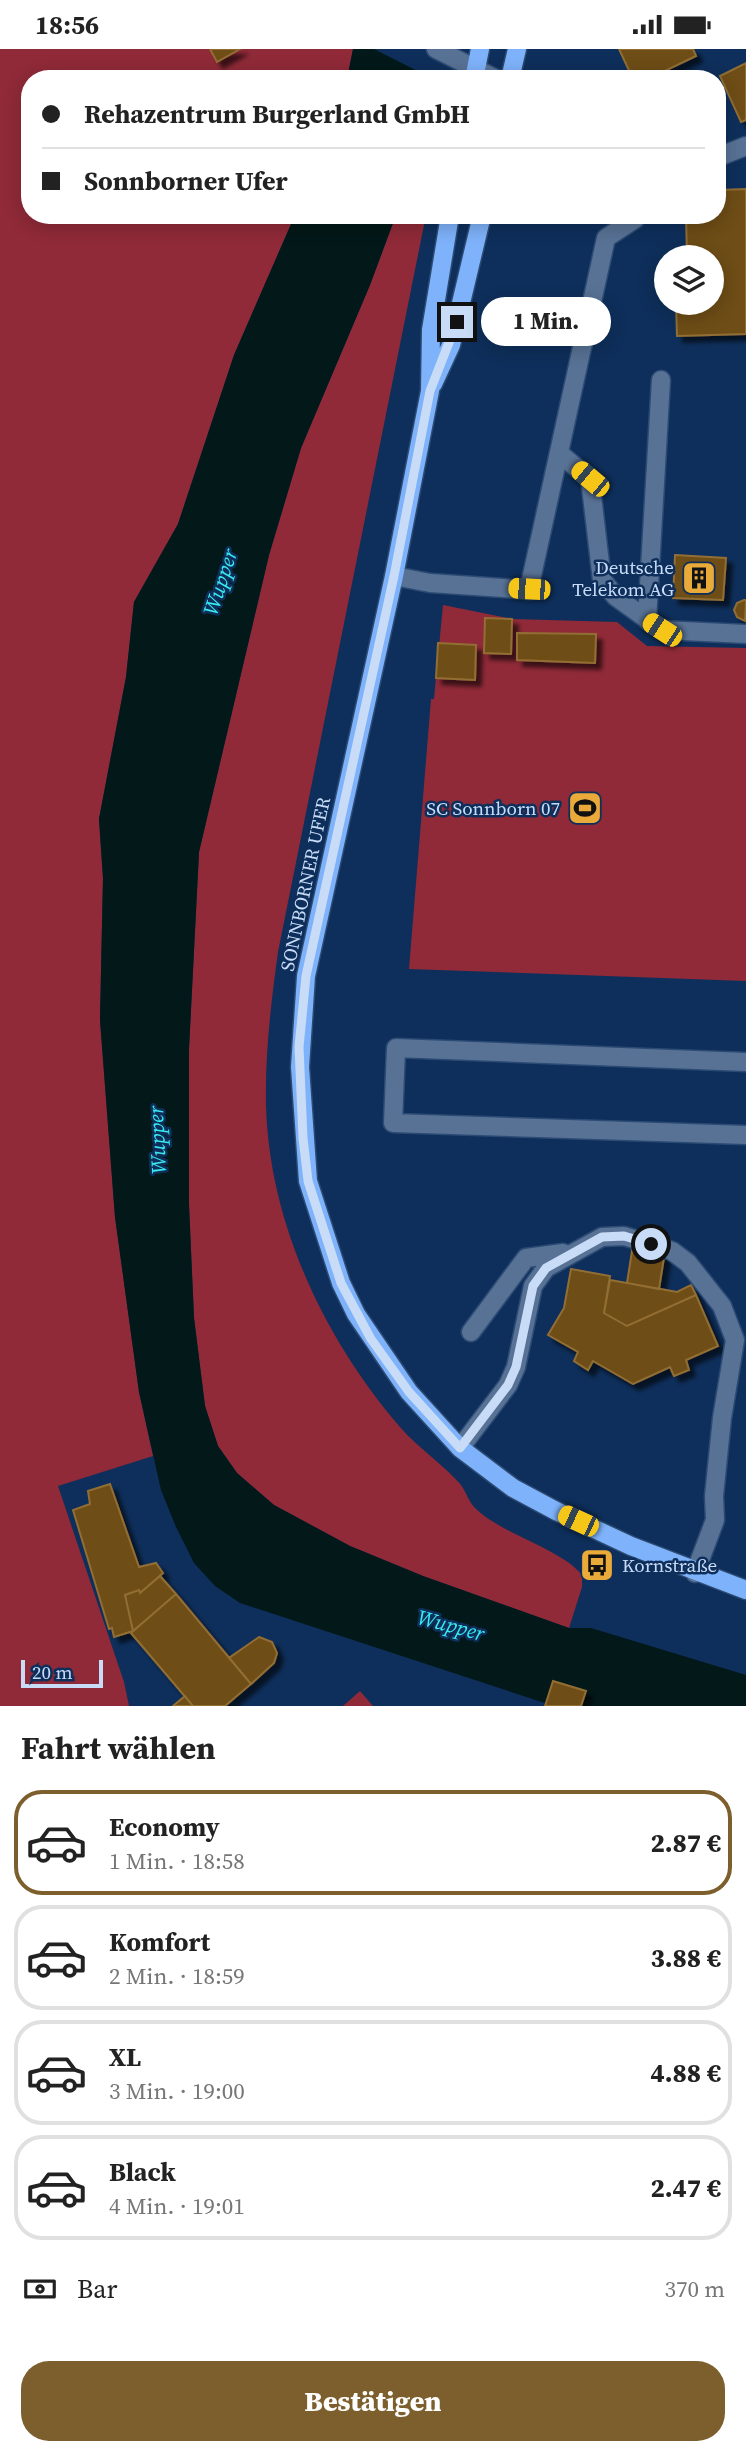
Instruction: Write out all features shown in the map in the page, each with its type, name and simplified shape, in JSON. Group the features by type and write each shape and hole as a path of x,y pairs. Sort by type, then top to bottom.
{"main road":[{"path":"476,70 480,49"},
{"path":"512,70 517,49"},
{"name":"SONNBORNER UFER","path":"449,224 431,330 430,391 394,576 306,976 299,1047 303,1138 308,1181 341,1283 356,1314 409,1392 460,1448 513,1488 601,1532 695,1573 746,1590"},
{"name":"SONNBORNER UFER","path":"430,391 454,334 480,224"}],"street":[{"path":"436,49 471,70"},
{"path":"726,154 746,146"},
{"path":"394,576 430,583 530,589 606,238 627,224"},
{"path":"647,620 661,380"},
{"path":"559,453 590,479 602,580 616,597 662,630 746,634"},
{"path":"746,1062 396,1048 393,1123 746,1135"},
{"path":"460,1448 508,1385 516,1367 533,1286 546,1268 570,1252 602,1237 624,1236 672,1251 688,1263 722,1306 735,1340 722,1418 714,1496 715,1520 695,1573"},
{"path":"471,1332 526,1258 570,1252"}],"shaded area":[{"path":"0,49 353,49 349,70 21,70 21,224 291,224 234,355 178,524 134,602 126,677 99,819 103,878 100,1020 115,1217 139,1392 153,1456 58,1486 124,1682 129,1706 0,1706"},
{"path":"393,224 424,224 278,952 266,1066 270,1149 290,1235 306,1277 347,1356 400,1427 454,1477 475,1508 500,1526 560,1557 582,1575 582,1587 569,1628 423,1576 350,1546 274,1505 237,1473 218,1446 205,1406 194,1318 189,1205 189,1049 199,852 269,555 301,448 370,285"},
{"name":"SC Sonnborn 07","path":"443,605 512,619 617,622 647,646 746,648 746,981 409,969 431,699 434,699"},
{"path":"360,1691 373,1706 343,1706"}],"water":[{"path":"353,49 459,49 455,70 349,70"},
{"name":"Wupper","path":"291,224 393,224 370,285 301,448 269,555 199,852 189,1049 189,1205 194,1318 205,1406 218,1446 237,1473 274,1505 350,1546 423,1576 569,1628 591,1628 746,1675 746,1706 554,1706 240,1603 215,1586 194,1563 161,1490 139,1392 115,1217 100,1020 103,878 99,819 126,677 134,602 178,524 234,355"}],"pier":[{"path":"374,49 461,49 457,70 415,70"}],"building":[{"path":"210,49 240,49 217,62"},
{"path":"619,49 693,49 696,56 667,70 629,70"},
{"path":"746,63 746,120 741,122 726,89 726,73"},
{"path":"746,189 746,334 677,336 676,315 724,315 724,245 687,245 686,224 726,224 726,190"},
{"name":"Deutsche Telekom AG","path":"675,555 726,558 723,600 673,598"},
{"path":"744,600 745,621 737,617 734,610 737,603"},
{"path":"485,618 512,619 511,654 484,653"},
{"path":"517,633 596,634 595,663 517,660"},
{"path":"438,643 476,645 475,680 436,678"},
{"path":"633,1245 665,1251 659,1289 627,1283"},
{"path":"571,1269 610,1276 604,1313 627,1326 696,1295 718,1346 686,1360 689,1370 674,1376 670,1367 633,1384 593,1361 588,1370 574,1361 578,1352 548,1335 564,1308"},
{"path":"610,1280 677,1292 691,1285 696,1295 627,1326 604,1313"},
{"path":"110,1484 139,1567 156,1563 163,1573 140,1593 139,1590 125,1595 133,1631 114,1637 112,1628 109,1629 73,1510 90,1504 88,1491"},
{"path":"160,1576 176,1594 133,1631 125,1595 139,1590 140,1593"},
{"path":"176,1594 251,1684 225,1706 193,1706 131,1633"},
{"path":"259,1637 272,1642 277,1653 274,1663 251,1684 229,1658"},
{"path":"553,1681 586,1691 581,1706 545,1706"},
{"path":"185,1696 193,1706 173,1706"}],"place":[{"name":"Deutsche Telekom AG","path":"699,578"},
{"name":"SC Sonnborn 07","path":"585,808"},
{"name":"Kornstraße","path":"597,1565"}],"route":[{"path":"457,322 430,391 394,576 306,976 299,1047 303,1138 308,1181 341,1283 356,1314 409,1392 427,1415 460,1448 508,1385 516,1367 533,1286 546,1268 570,1252 602,1237 624,1236 651,1244"}]}
